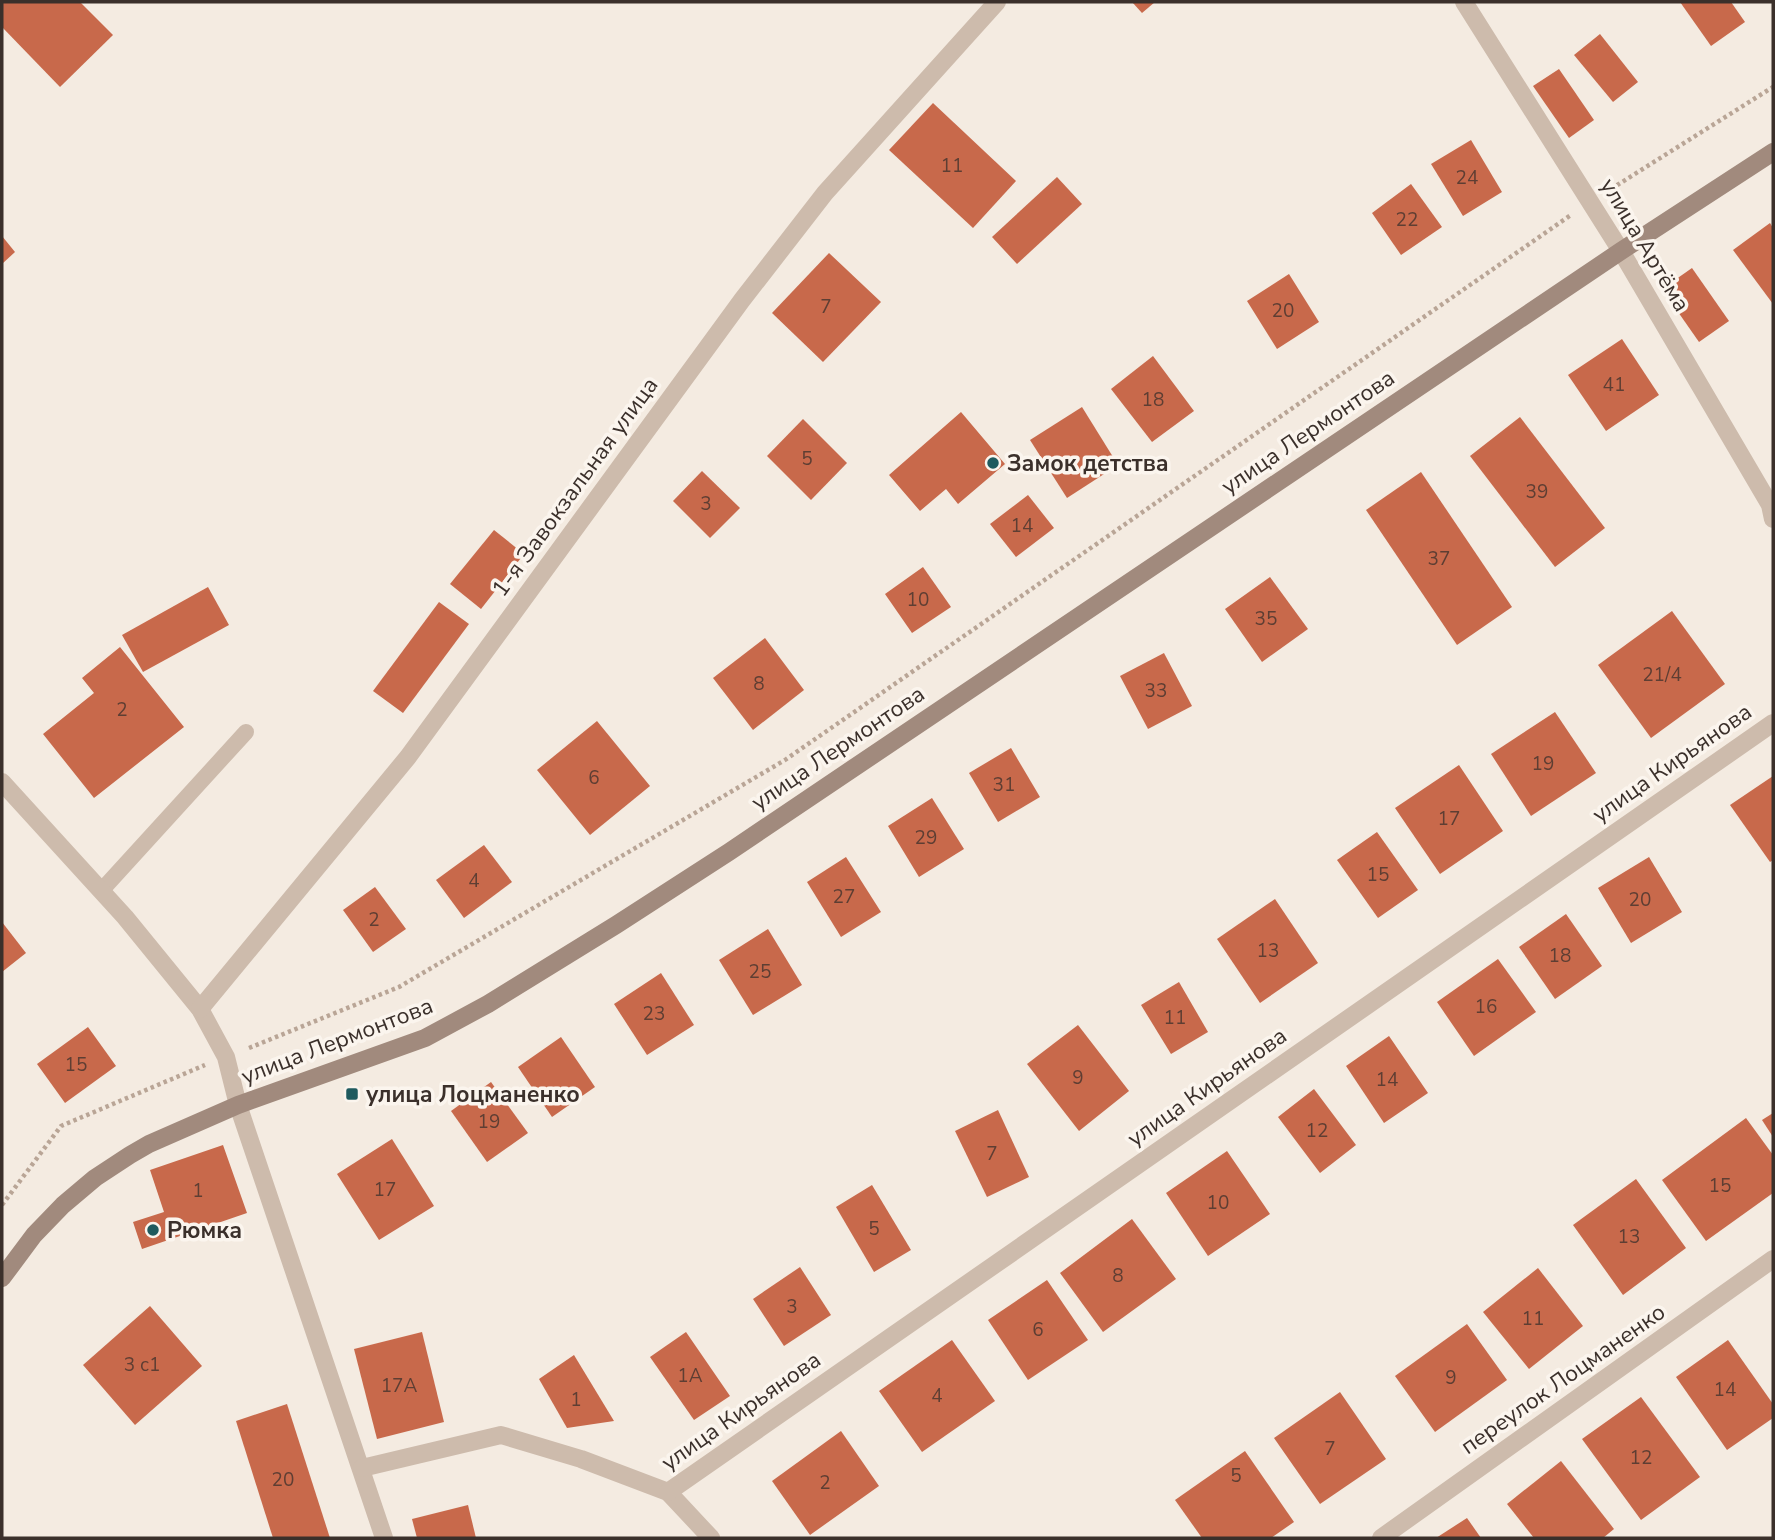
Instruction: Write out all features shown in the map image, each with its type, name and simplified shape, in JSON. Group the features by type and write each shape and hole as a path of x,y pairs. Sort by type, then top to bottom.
{"main road":[{"name":"улица Лермонтова","path":"238,1105 425,1038 488,1004 581,947 752,836 1621,251 1773,152"},
{"path":"2,1278 48,1220 95,1178 149,1144 238,1105"}],"street":[{"name":"1-я Завокзальная улица","path":"200,1009 408,757 742,300 825,193 997,2"},
{"name":"улица Артёма","path":"1464,2 1621,251 1770,505 1773,519"},
{"name":"улица Кирьянова","path":"668,1492 1773,723"},
{"name":"улица Лермонтова","path":"2,782 101,891 200,1009 226,1057 238,1105"},
{"path":"238,1105 384,1538"},
{"name":"переулок Лоцманенко","path":"1381,1538 1773,1259"},
{"path":"362,1468 501,1435 582,1459 668,1492 711,1538"}],"lane":[{"path":"101,891 246,732"}],"path":[{"path":"2,1205 61,1126 399,987 785,760 1591,201 1773,87"}],"building":[{"path":"4,2 80,2 113,35 60,87 2,27"},
{"path":"1132,2 1155,2 1142,13"},
{"path":"1680,2 1731,2 1745,22 1711,46"},
{"path":"1600,34 1638,82 1613,102 1574,55"},
{"path":"1559,69 1594,120 1569,138 1533,86"},
{"path":"933,103 1016,181 973,228 889,150"},
{"path":"1471,140 1502,192 1463,216 1431,164"},
{"path":"1057,177 1082,204 1017,264 992,237"},
{"path":"1411,184 1442,227 1401,255 1372,213"},
{"path":"1770,223 1773,228 1773,304 1733,250"},
{"path":"2,236 15,252 2,264"},
{"path":"829,253 881,302 823,362 772,313"},
{"path":"1692,268 1729,321 1699,342 1662,289"},
{"path":"1289,274 1319,322 1277,349 1247,301"},
{"path":"1622,339 1659,395 1606,431 1568,375"},
{"path":"1153,356 1194,411 1152,442 1111,389"},
{"path":"1082,407 1118,465 1067,498 1030,440"},
{"path":"961,412 1005,464 958,504 946,489 920,511 889,475"},
{"path":"1520,417 1605,528 1555,567 1470,456"},
{"path":"803,419 847,463 811,500 767,456"},
{"path":"702,471 740,508 710,538 673,501"},
{"path":"1421,472 1512,607 1457,645 1366,510"},
{"path":"1028,495 1054,528 1016,557 990,524"},
{"path":"494,530 524,554 481,609 450,584"},
{"path":"923,567 951,607 912,633 885,594"},
{"path":"1270,577 1308,629 1262,662 1225,609"},
{"path":"208,587 229,625 143,672 122,635"},
{"path":"439,602 469,624 403,713 373,691"},
{"path":"1672,611 1725,684 1651,738 1598,665"},
{"path":"765,638 804,690 753,730 713,678"},
{"path":"120,647 184,727 94,798 43,734 94,693 82,678"},
{"path":"1164,653 1192,706 1148,729 1120,676"},
{"path":"1555,712 1596,773 1531,816 1491,754"},
{"path":"597,721 650,786 590,835 537,770"},
{"path":"1011,748 1040,797 998,822 969,773"},
{"path":"1459,765 1503,831 1440,874 1395,808"},
{"path":"1773,776 1773,860 1770,862 1730,805"},
{"path":"932,798 964,849 919,877 888,826"},
{"path":"1377,832 1418,890 1378,918 1337,860"},
{"path":"484,845 512,882 464,918 436,880"},
{"path":"846,857 881,912 841,937 807,882"},
{"path":"1649,857 1682,912 1631,943 1598,888"},
{"path":"375,887 406,929 373,952 343,910"},
{"path":"1275,899 1318,963 1260,1003 1217,939"},
{"path":"1566,914 1602,966 1555,999 1519,947"},
{"path":"2,922 26,953 2,972"},
{"path":"768,929 802,985 753,1015 719,960"},
{"path":"1498,959 1536,1012 1474,1056 1437,1002"},
{"path":"661,973 694,1025 647,1055 614,1004"},
{"path":"1179,982 1208,1032 1171,1054 1141,1005"},
{"path":"1078,1025 1129,1091 1079,1131 1027,1064"},
{"path":"88,1027 116,1066 65,1103 37,1064"},
{"path":"1389,1036 1428,1093 1384,1123 1346,1066"},
{"path":"561,1037 595,1087 552,1117 518,1067"},
{"path":"491,1082 528,1133 487,1162 451,1111"},
{"path":"1314,1089 1356,1145 1320,1173 1278,1117"},
{"path":"998,1110 1029,1177 987,1197 955,1131"},
{"path":"1773,1113 1773,1137 1762,1120"},
{"path":"1746,1118 1773,1155 1773,1193 1706,1241 1662,1180"},
{"path":"392,1139 434,1206 379,1240 337,1174"},
{"path":"223,1145 247,1213 142,1249 133,1222 164,1212 150,1170"},
{"path":"1227,1151 1270,1214 1208,1256 1166,1193"},
{"path":"1636,1179 1686,1248 1623,1295 1573,1225"},
{"path":"872,1185 911,1250 874,1272 836,1207"},
{"path":"1132,1219 1176,1279 1103,1332 1060,1273"},
{"path":"800,1267 831,1315 784,1346 753,1299"},
{"path":"1538,1268 1583,1326 1529,1369 1483,1312"},
{"path":"1047,1280 1088,1340 1028,1380 988,1320"},
{"path":"150,1306 202,1366 135,1425 83,1365"},
{"path":"1467,1324 1507,1380 1435,1432 1395,1376"},
{"path":"422,1332 444,1422 377,1439 354,1349"},
{"path":"686,1332 730,1396 694,1420 650,1357"},
{"path":"952,1340 995,1401 922,1452 879,1391"},
{"path":"1728,1340 1773,1404 1773,1418 1727,1450 1676,1377"},
{"path":"574,1355 614,1421 567,1428 539,1379"},
{"path":"1340,1392 1386,1459 1320,1504 1274,1438"},
{"path":"1641,1397 1700,1477 1641,1520 1582,1439"},
{"path":"287,1404 330,1538 273,1538 236,1421"},
{"path":"841,1431 879,1486 810,1535 772,1481"},
{"path":"1245,1451 1294,1522 1271,1538 1202,1538 1175,1500"},
{"path":"1561,1461 1614,1529 1603,1538 1534,1538 1507,1504"},
{"path":"468,1505 476,1538 417,1538 412,1519"},
{"path":"1467,1518 1481,1538 1436,1538"}],"place":[{"name":"Замок детства","path":"993,463"},
{"name":"улица Лоцманенко","path":"352,1094"},
{"name":"Рюмка","path":"153,1230"}]}
